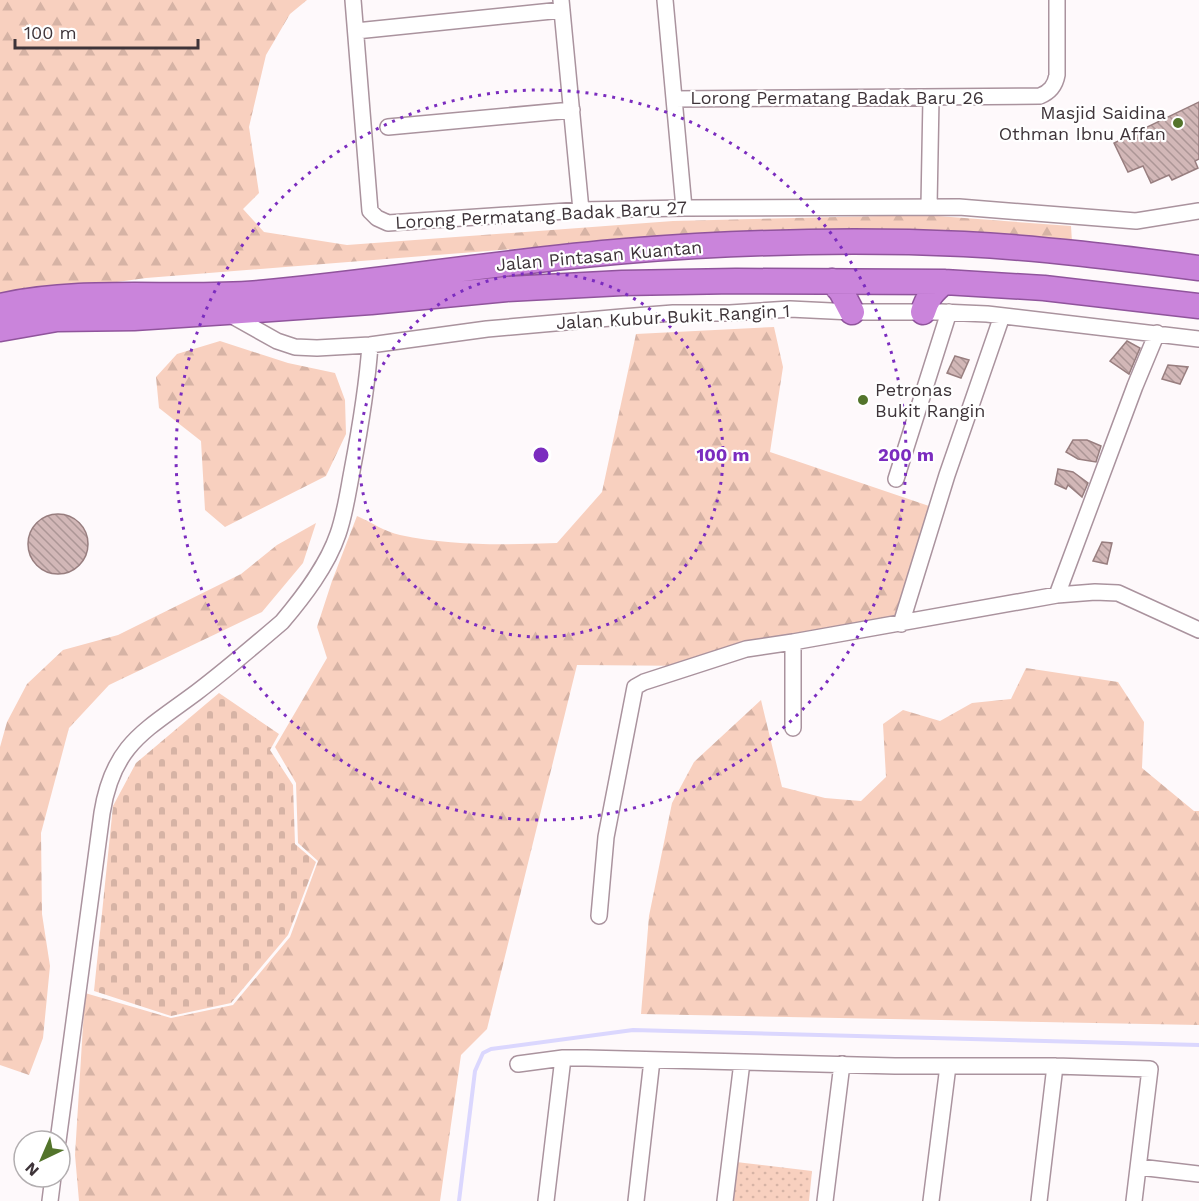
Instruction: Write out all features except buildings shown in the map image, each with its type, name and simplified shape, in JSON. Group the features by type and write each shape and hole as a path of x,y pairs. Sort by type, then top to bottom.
{"highway":[{"name":"Jalan Pintasan Kuantan","path":"0,306 57,299 257,293 623,251 720,245 908,242 978,245 1113,257 1199,268"},
{"path":"1113,257 1199,253"},
{"path":"736,281 764,272 806,267 887,267 1040,276 1199,294"},
{"path":"832,281 841,291 852,312"},
{"path":"922,312 927,299 944,282"},
{"name":"Jalan Pintasan Kuantan","path":"0,329 57,319 134,318 371,302 507,289 622,283 944,282 1044,288 1199,306"}],"street":[{"name":"Lorong Permatang Badak Baru 27","path":"353,0 370,211 377,218 388,223 581,210 684,208 929,206 1136,221 1199,211"},
{"path":"665,0 684,208"},
{"name":"Lorong Permatang Badak Baru 26","path":"675,99 1032,97 1052,89 1058,75 1057,0"},
{"path":"356,31 561,5 581,210"},
{"path":"929,206 931,98"},
{"path":"388,127 572,110"},
{"name":"Jalan Kubur Bukit Rangin 1","path":"227,312 277,341 295,347 317,348 370,345 487,329 673,313 730,313 790,309 852,312 949,312 1199,339"},
{"path":"896,479 949,312"},
{"path":"901,624 947,475 1002,316"},
{"path":"1057,595 1157,333"},
{"path":"60,1129 106,789 114,769 137,738 282,622 300,601 321,568 338,534 349,487 368,384 370,345"},
{"path":"599,916 606,837 635,687 644,682 746,649 901,624 1057,595 1118,593 1199,630"},
{"path":"793,642 793,728"},
{"path":"546,1201 563,1058"},
{"path":"518,1064 563,1058 1150,1069 1134,1201"},
{"path":"636,1201 652,1060"},
{"path":"725,1201 742,1062"},
{"path":"825,1201 842,1064"},
{"path":"931,1201 948,1066"},
{"path":"1039,1201 1055,1066"},
{"path":"1139,1167 1199,1174"}],"green space":[{"path":"0,0 307,0 290,14 266,55 249,127 259,193 243,209 264,232 347,245 673,221 924,215 1071,226 1072,242 979,233 733,235 512,249 146,278 0,298"},
{"path":"774,327 783,367 770,452 932,507 894,618 699,666 577,665 487,1029 461,1055 440,1201 79,1201 75,1155 85,993 171,1018 233,1005 290,937 318,861 298,843 296,783 275,747 327,658 317,627 357,516 389,532 419,539 478,544 557,543 602,492 636,334"},
{"path":"220,341 288,363 335,373 345,400 346,434 326,476 225,527 205,510 201,441 159,408 156,377 177,354"},
{"path":"316,523 303,563 262,612 109,685 69,728 41,833 42,914 50,966 43,1038 29,1075 0,1065 0,747 7,722 27,684 63,650 118,635 241,574 277,545"},
{"path":"1026,668 1118,682 1144,722 1142,768 1194,811 1199,811 1199,1025 641,1014 649,916 672,803 694,762 761,700 782,787 825,798 861,801 886,777 883,724 903,710 940,721 972,703 1011,699"},
{"path":"219,693 279,734 270,750 293,785 295,844 316,862 288,935 231,1003 171,1016 94,991 113,806 136,763"},
{"path":"736,1162 812,1171 809,1201 732,1201"}],"waterway":[{"path":"459,1201 475,1071 483,1053 491,1049 633,1030 1199,1045"}],"place":[{"name":"Masjid Saidina Othman Ibnu Affan","path":"1178,123"},
{"name":"Petronas Bukit Rangin","path":"863,400"}]}
